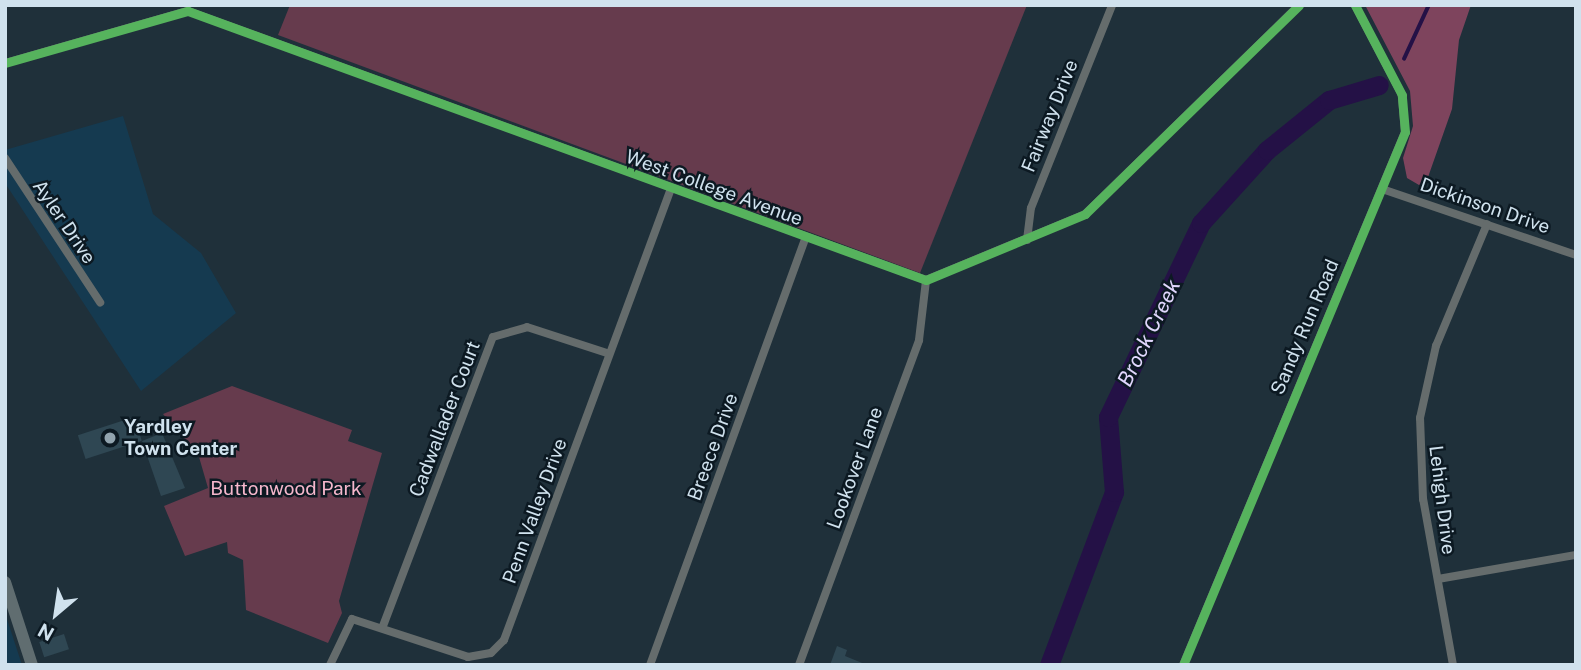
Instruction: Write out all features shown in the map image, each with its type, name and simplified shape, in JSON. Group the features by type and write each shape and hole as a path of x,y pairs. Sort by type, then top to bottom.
{"main road":[{"path":"5,582 32,665"}],"street":[{"name":"Fairway Drive","path":"1027,240 1031,208 1112,5"},
{"path":"926,280 1027,240 1098,204 1299,5"},
{"name":"Sandy Run Road","path":"1183,665 1405,132 1406,110 1355,5"},
{"name":"West College Avenue","path":"5,63 167,12 188,11 670,191 926,280"},
{"name":"Ayler Drive","path":"5,158 100,302"},
{"name":"Dickinson Drive","path":"1382,189 1576,255"},
{"name":"Penn Valley Drive","path":"330,665 352,619 383,626 468,657 498,647 670,191"},
{"name":"Lehigh Drive","path":"1453,665 1419,469 1422,401 1436,345 1487,224"},
{"name":"Breece Drive","path":"650,665 805,240"},
{"name":"Lookover Lane","path":"799,665 919,340 926,280"},
{"name":"Cadwallader Court","path":"383,626 493,337 527,327 607,353"},
{"path":"1438,579 1576,555"}],"shaded area":[{"path":"1365,5 1471,5 1459,40 1452,109 1427,180 1419,185 1407,178 1403,158 1413,126 1410,91"},
{"path":"123,116 153,214 201,253 236,313 141,391 5,183 5,150"},
{"path":"5,613 22,665 5,665"}],"green space":[{"path":"290,5 1027,5 920,273 278,35"},
{"name":"Buttonwood Park","path":"232,386 352,430 348,441 382,453 339,601 342,613 328,643 246,610 243,560 228,553 227,542 185,556 164,506 208,488 199,457 163,414"}],"building":[{"name":"Yardley Town Center","path":"134,417 142,441 86,459 78,435"},
{"name":"Yardley Town Center","path":"162,433 185,488 161,496 142,441"},
{"path":"64,634 69,649 44,657 39,642"},
{"path":"837,646 847,650 845,656 867,665 830,665"}],"waterway":[{"name":"Brock Creek","path":"1404,59 1429,5"},
{"name":"Brock Creek","path":"1049,665 1114,492 1108,417 1201,223 1267,150 1329,100 1379,85"}],"cycle path":[{"path":"5,63 188,11 926,280 1085,214 1299,5"},
{"path":"1183,665 1405,132 1402,95 1355,5"}],"place":[{"name":"Yardley Town Center","path":"110,438"}]}
